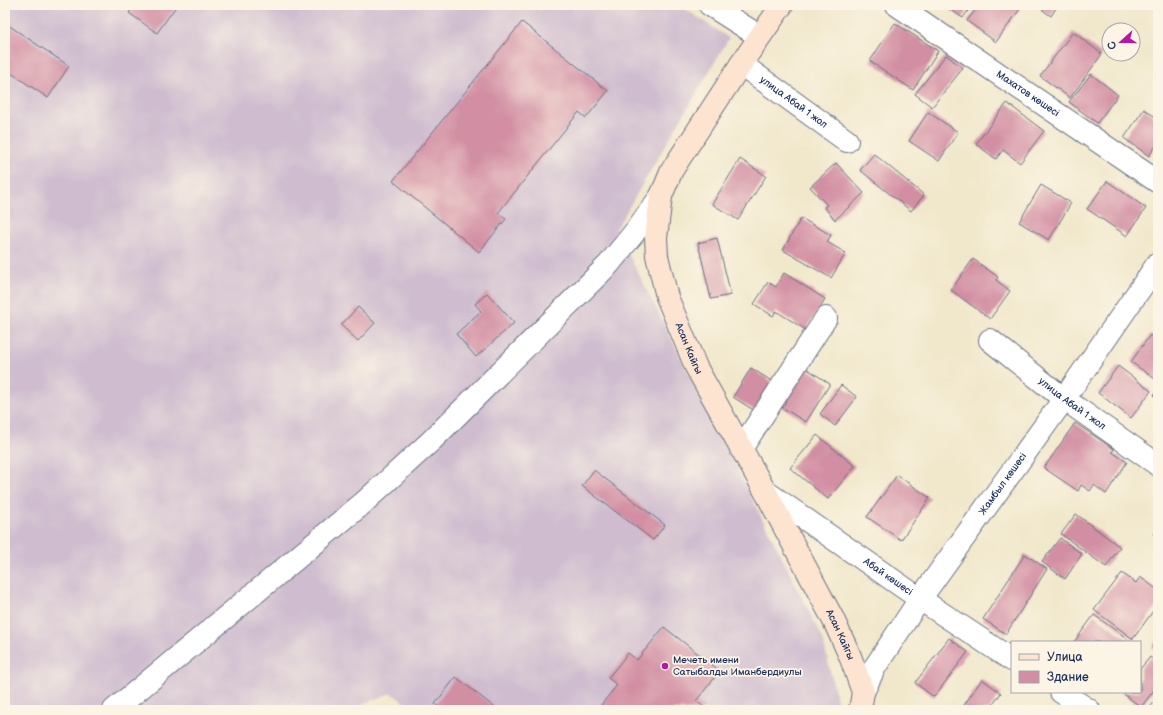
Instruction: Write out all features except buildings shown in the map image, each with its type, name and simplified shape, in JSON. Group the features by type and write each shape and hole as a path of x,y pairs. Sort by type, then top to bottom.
{"main road":[{"name":"Асан Кайгы","path":"782,5 759,36 672,170 661,196 656,238 657,256 667,298 696,367 765,491 833,620 850,656 862,701"}],"street":[{"path":"710,5 759,36"},
{"name":"Махатов көшесі","path":"897,5 1158,182"},
{"name":"улица Абай 1 жол","path":"741,64 847,142"},
{"path":"114,710 362,504 431,441 609,264 661,196"},
{"name":"Жамбыл көшесі","path":"862,701 875,667 920,599 1064,399 1158,263"},
{"path":"741,449 826,318"},
{"name":"улица Абай 1 жол","path":"990,340 1064,399 1158,464"},
{"name":"Абай көшесі","path":"765,491 920,599 1011,659"},
{"path":"1063,693 1089,710"}],"shaded area":[{"path":"5,5 679,5 729,38 616,229 823,639 839,710 416,710 391,693 349,710 5,710"}],"place":[{"name":"Мечеть имени Сатыбалды Иманбердиулы","path":"665,666"}]}
